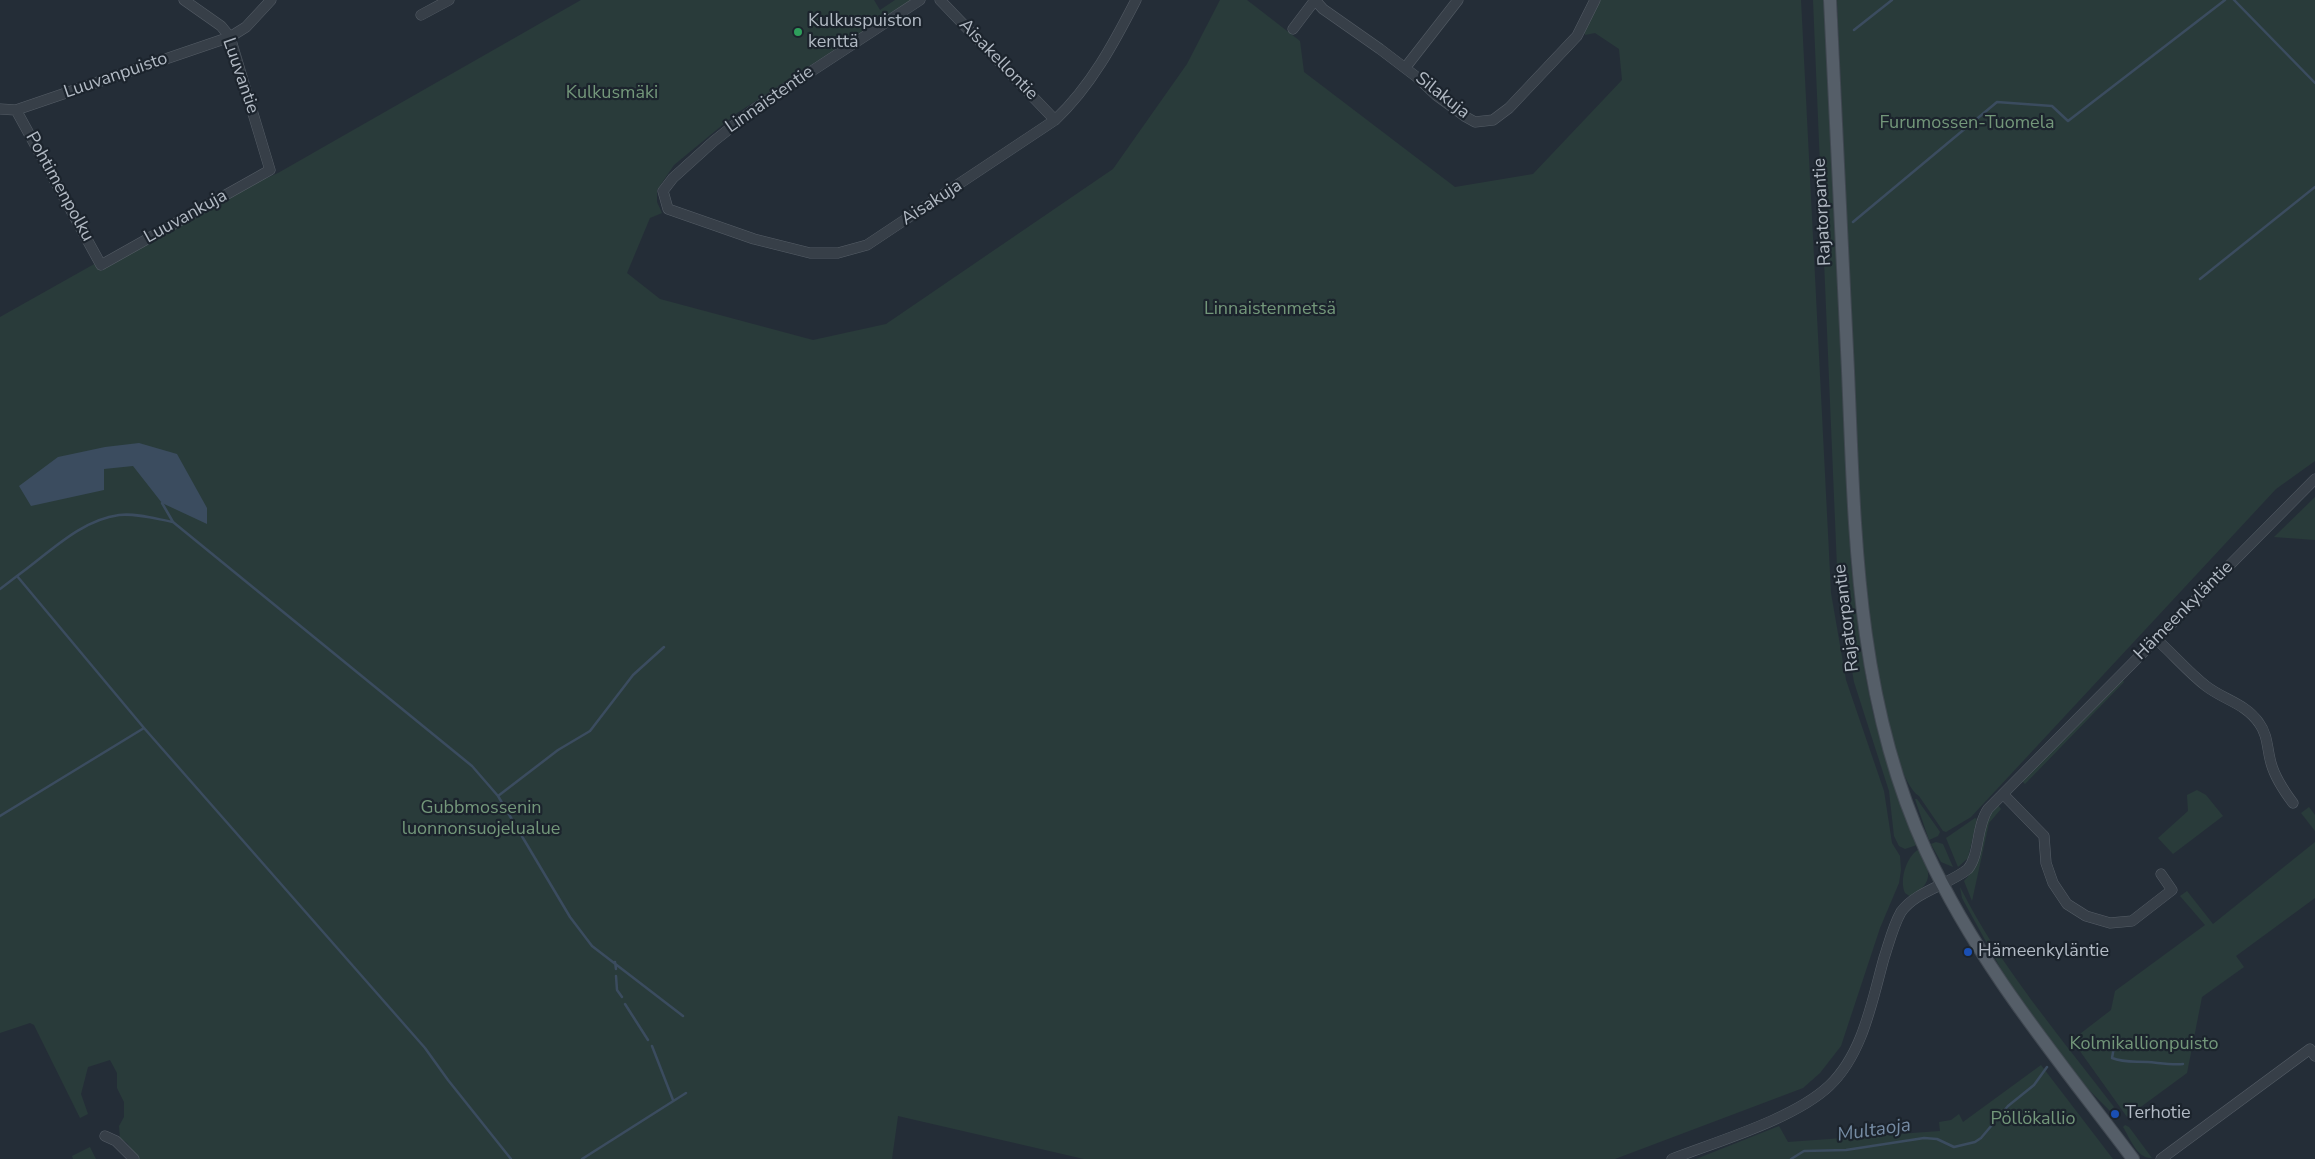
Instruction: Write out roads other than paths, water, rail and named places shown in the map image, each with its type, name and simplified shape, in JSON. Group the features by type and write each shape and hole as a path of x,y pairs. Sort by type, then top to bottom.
{"main road":[{"name":"Rajatorpantie","path":"1830,0 1855,524 1867,655 1882,727 1910,812 1942,885 1968,932 2020,1010 2133,1159"}],"street":[{"name":"Luuvantie","path":"184,0 221,26 230,37 270,170"},
{"name":"Luuvanpuisto","path":"0,109 16,110 230,37 246,27 271,0"},
{"path":"421,15 449,0"},
{"name":"Linnaistentie","path":"665,201 663,191 673,178 714,141 757,107 920,0"},
{"name":"Aisakellontie","path":"940,0 1056,120"},
{"name":"Aisakuja","path":"665,201 668,209 754,239 810,253 838,253 867,245 1056,120 1075,101 1095,73 1136,0"},
{"path":"1293,29 1315,0"},
{"name":"Silakuja","path":"1315,0 1323,10 1405,68 1466,117 1476,122 1493,120 1509,108 1568,46 1583,24 1595,0"},
{"path":"1405,68 1458,0"},
{"name":"Pohtimenpolku","path":"16,110 101,264"},
{"name":"Luuvankuja","path":"101,264 270,170"},
{"name":"Hämeenkyläntie","path":"1672,1159 1787,1113 1816,1096 1836,1079 1857,1045 1898,918 1911,902 1942,885 1970,866 1984,815 2315,478"},
{"path":"2156,638 2208,687 2242,706 2254,717 2265,733 2275,773 2283,790 2293,803"},
{"path":"2003,794 2044,836 2046,863 2053,883 2067,904 2086,916 2097,921 2110,923 2132,921 2172,890 2160,874"},
{"path":"2161,1159 2313,1050"},
{"path":"105,1136 116,1141 134,1159"}],"water":[{"path":"139,443 177,454 207,508 207,524 162,503 133,466 104,469 104,490 31,506 19,486 58,457 105,447"}],"waterway":[{"path":"1854,30 1892,0"},
{"path":"1853,222 1997,102 2052,106 2068,121 2225,0"},
{"path":"2234,0 2315,83"},
{"path":"2200,279 2315,187"},
{"path":"162,503 173,522 472,766 498,796 570,917 592,946 683,1016"},
{"path":"17,576 65,539 105,518 133,515 173,522"},
{"path":"0,589 17,576 144,728 425,1048 511,1159"},
{"path":"498,796 558,750 590,731 633,675 664,647"},
{"path":"0,816 144,728"},
{"path":"615,962 616,969"},
{"path":"616,976 617,990 622,997"},
{"path":"625,1004 648,1040"},
{"name":"Multaoja","path":"2081,1046 2089,1043 2109,1042 2114,1047 2112,1058 2116,1060 2183,1064"},
{"path":"652,1046 673,1100"},
{"name":"Multaoja","path":"1791,1159 1804,1151 1846,1150 1924,1138 1937,1139 1954,1147 1975,1142 1981,1138 2008,1106 2034,1085 2047,1067"},
{"path":"582,1159 686,1093"}],"place":[{"name":"Kulkuspuiston kenttä","path":"798,32"},
{"name":"Hämeenkyläntie","path":"1968,952"},
{"name":"Terhotie","path":"2115,1114"}],"park label":[{"name":"Kulkusmäki","path":"612,94"},
{"name":"Furumossen-Tuomela","path":"1967,124"},
{"name":"Linnaistenmetsä","path":"1270,310"},
{"name":"Gubbmossenin luonnonsuojelualue","path":"481,820"},
{"name":"Kolmikallionpuisto","path":"2144,1045"},
{"name":"Pöllökallio","path":"2033,1120"}]}
